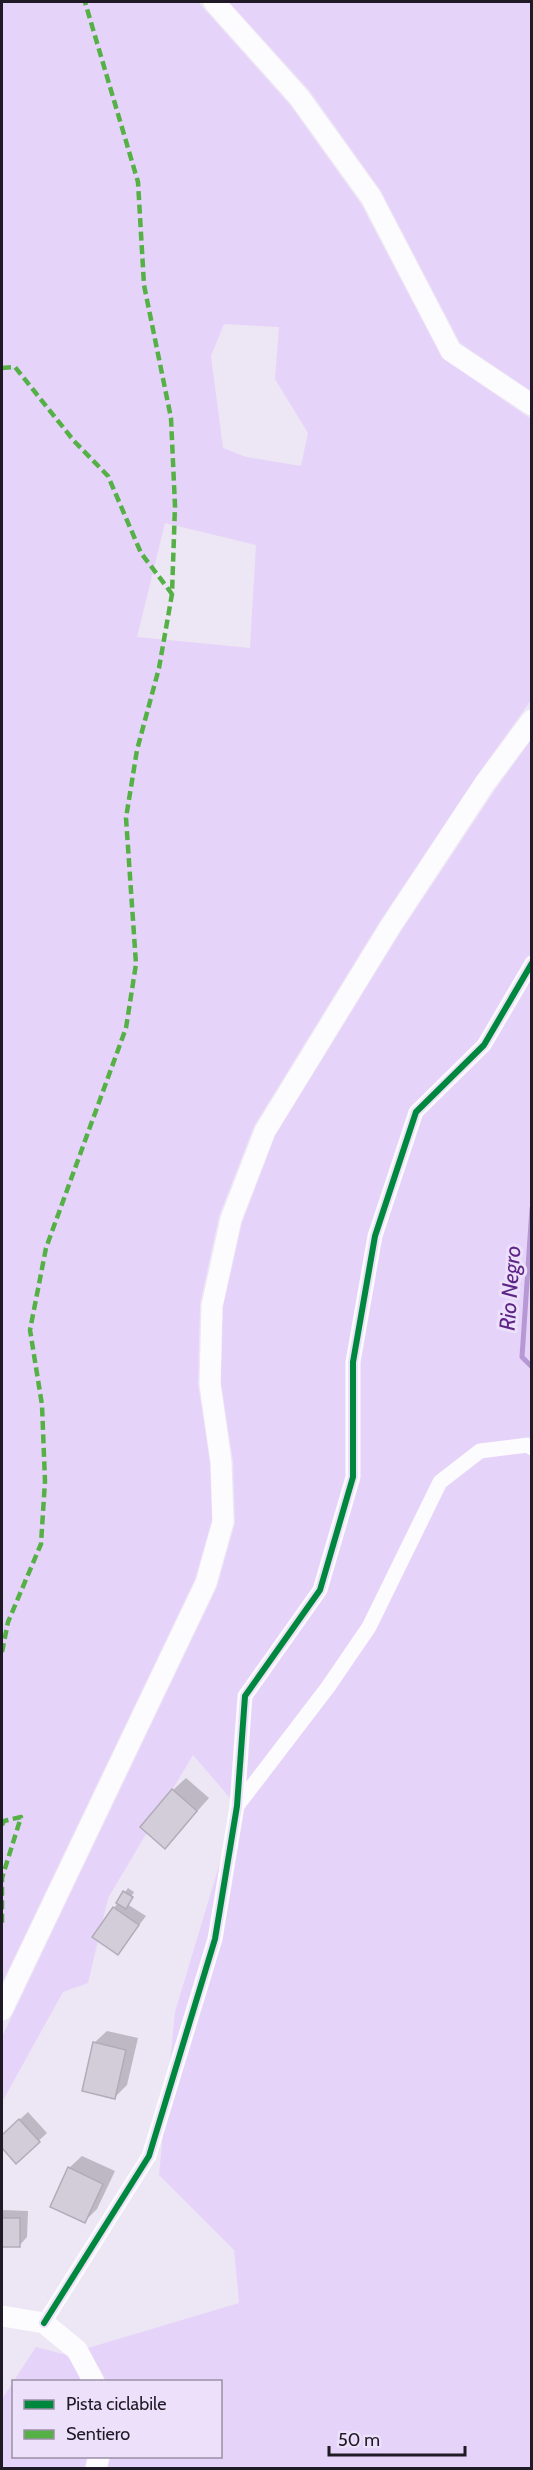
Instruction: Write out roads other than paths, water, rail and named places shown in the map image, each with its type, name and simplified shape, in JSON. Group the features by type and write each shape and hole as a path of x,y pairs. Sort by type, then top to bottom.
{"main road":[{"path":"214,2 299,97 371,197 452,351 531,405"},
{"path":"2,2010 206,1583 223,1522 221,1462 210,1384 212,1306 231,1220 265,1131 390,927 485,783 531,720"},
{"path":"2,2316 44,2324 77,2350 93,2380"}],"street":[{"path":"44,2324 149,2156 214,1939 237,1806 245,1696 320,1590 353,1477 353,1362 375,1236 416,1112 484,1045 531,963"},
{"path":"237,1806 328,1687 369,1627 440,1482 480,1451 528,1445 531,1448"}],"waterway":[{"name":"Rio Negro","path":"532,1208 522,1357 532,1367"}]}
